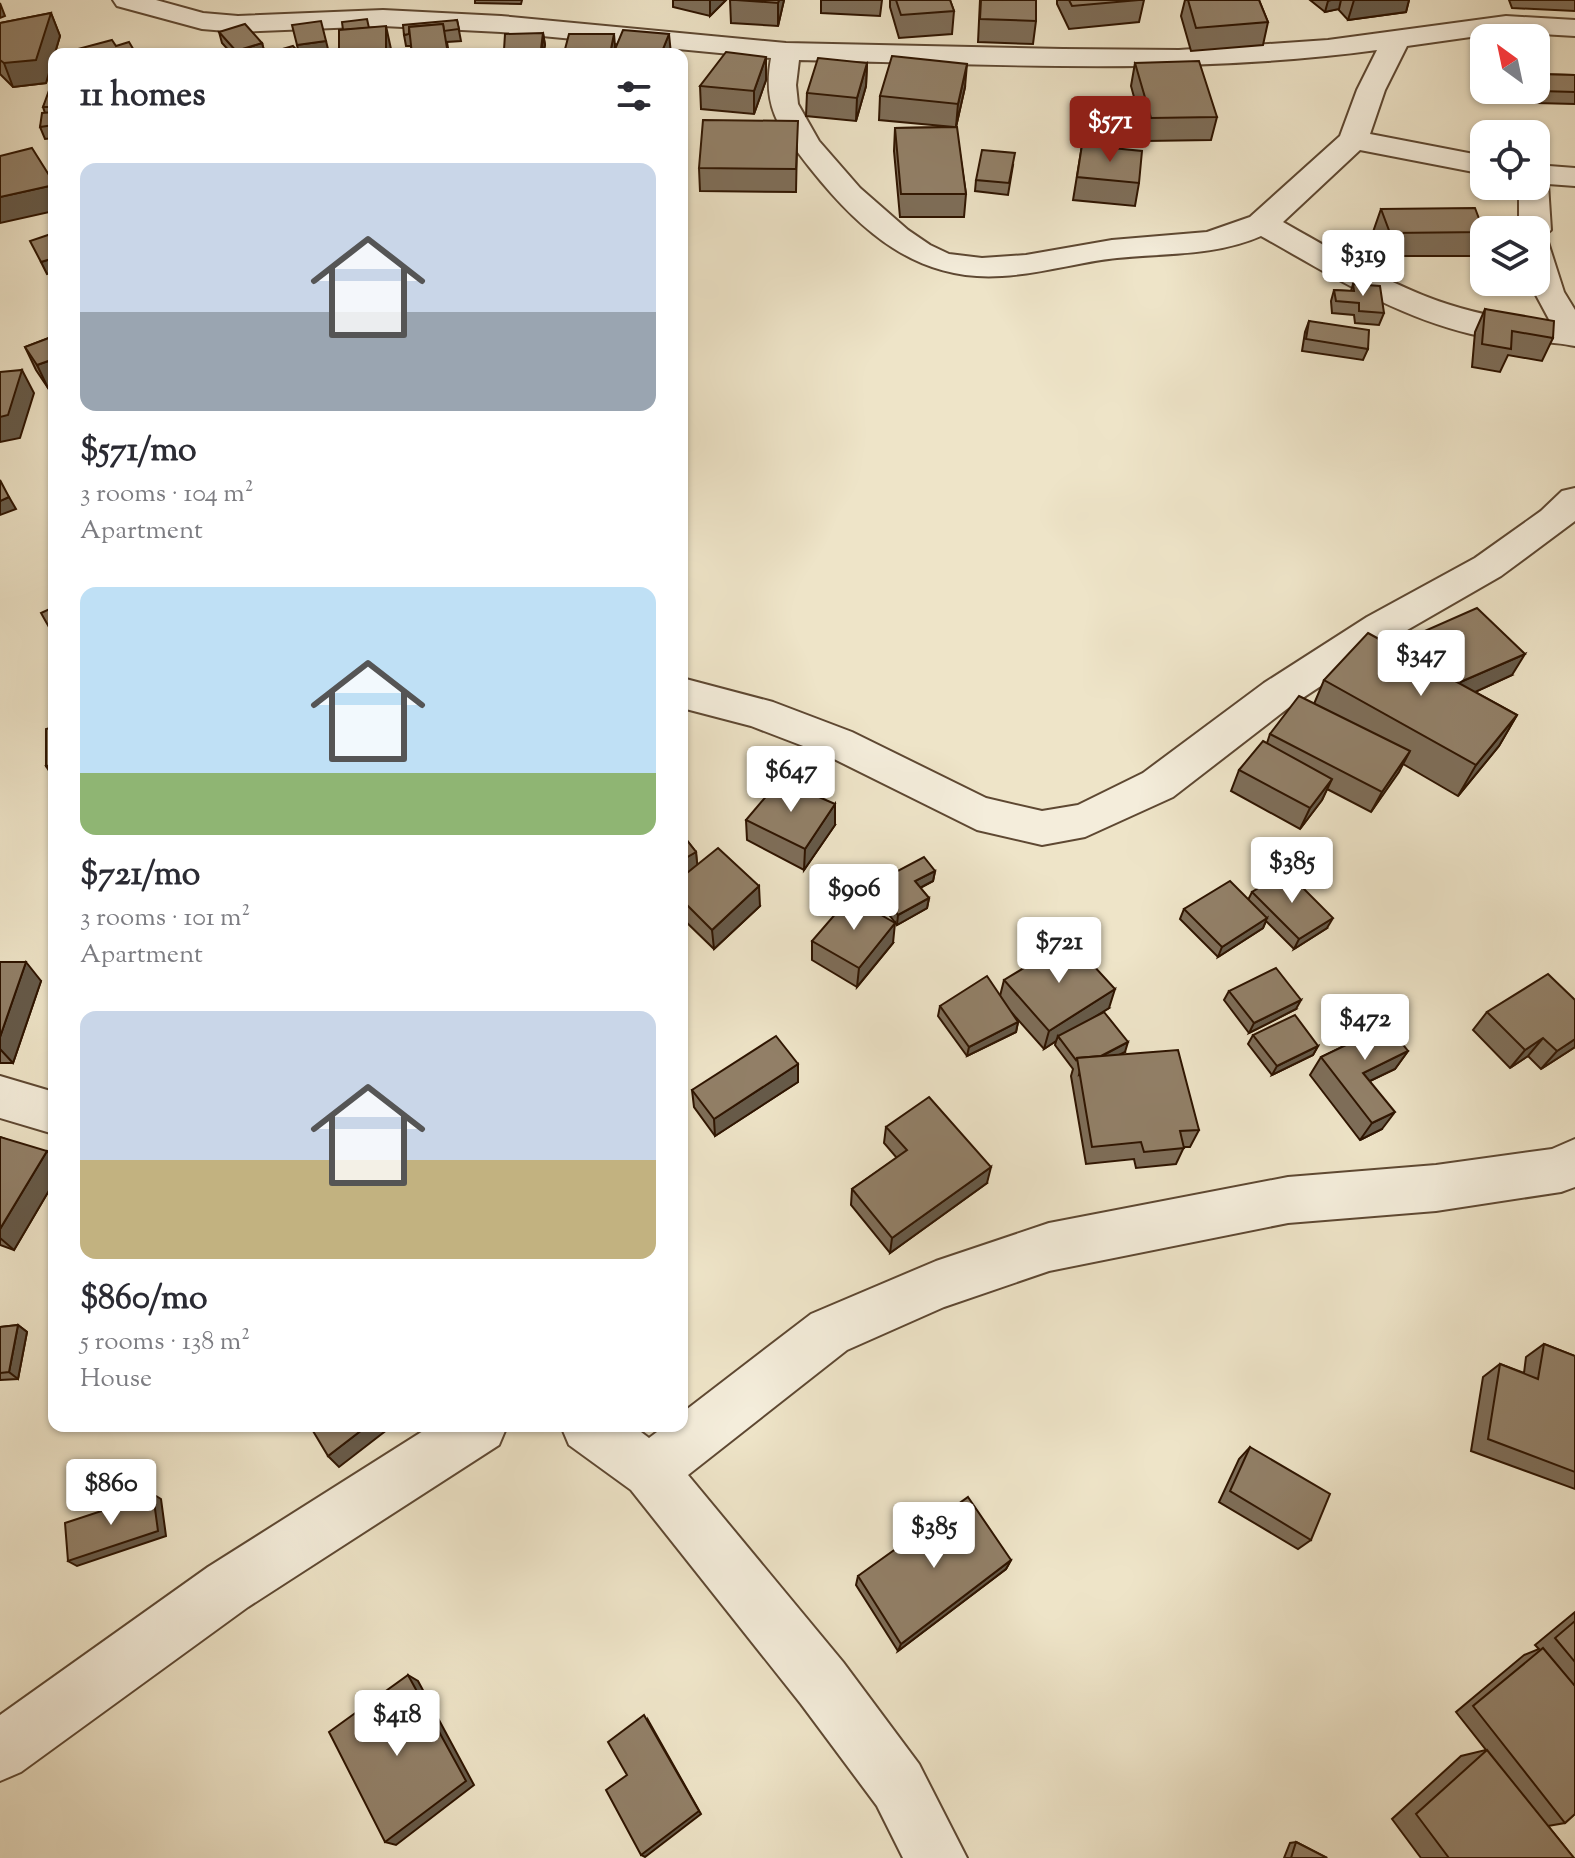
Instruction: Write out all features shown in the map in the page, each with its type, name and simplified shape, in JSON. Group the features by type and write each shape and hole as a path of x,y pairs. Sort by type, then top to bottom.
{"street":[{"path":"126,0 202,21 238,24 388,9 501,24 786,51 1179,58 1328,48 1506,24 1575,28"},
{"path":"786,51 781,81 783,103 797,130 868,216 900,242 937,260 975,268 1012,266 1113,249 1196,242 1263,224 1353,140 1369,96 1397,38"},
{"path":"1353,140 1470,162"},
{"path":"1550,175 1575,177"},
{"path":"1263,224 1378,287 1438,312 1498,328 1575,335"},
{"path":"1550,295 1575,335"},
{"path":"688,695 759,713 838,743 977,813 1042,828 1085,820 1158,785 1278,694 1381,627 1488,567 1554,520 1575,500"},
{"path":"0,1097 48,1111"},
{"path":"650,1471 829,1332 936,1285 1049,1247 1288,1200 1436,1188 1570,1172"},
{"path":"0,1751 228,1587 471,1432"},
{"path":"596,1432 650,1471 822,1683 898,1785 936,1858"}],"building":[{"path":"736,0 779,0 778,3"},
{"path":"896,0 950,0 954,11 901,15"},
{"path":"981,0 1036,0 1036,21 980,19"},
{"path":"1069,0 1139,0 1072,6"},
{"path":"1188,0 1259,0 1268,22 1196,28"},
{"path":"51,13 36,60 4,63 0,60 0,23"},
{"path":"367,19 369,28 343,30 342,22"},
{"path":"457,20 459,29 444,31 443,24 409,27 409,34 404,35 403,25"},
{"path":"321,21 326,41 297,45 292,25"},
{"path":"245,24 262,43 233,48 219,32"},
{"path":"443,24 447,48 411,48 409,27"},
{"path":"386,26 386,48 339,48 339,30"},
{"path":"623,30 669,34 663,48 616,48"},
{"path":"543,33 541,48 504,48 505,34"},
{"path":"569,34 614,34 611,48 565,48"},
{"path":"112,40 116,46 129,42 133,48 82,48"},
{"path":"726,52 766,57 754,91 700,86"},
{"path":"892,56 967,64 958,104 880,96"},
{"path":"818,58 867,63 857,98 807,93"},
{"path":"1199,61 1217,117 1151,118 1135,63"},
{"path":"1550,74 1575,75 1575,92 1550,91"},
{"path":"48,112 48,126 40,127 42,113"},
{"path":"703,120 798,121 796,169 699,168"},
{"path":"957,127 966,194 901,194 895,128"},
{"path":"1082,145 1142,151 1139,183 1077,177"},
{"path":"32,148 48,173 48,186 0,197 0,156"},
{"path":"982,150 1015,153 1009,183 976,180"},
{"path":"1475,208 1478,216 1470,216 1470,232 1390,233 1381,209"},
{"path":"48,235 48,260 41,262 30,241"},
{"path":"1353,284 1380,286 1384,313 1359,311 1359,303 1336,301 1334,290 1354,291"},
{"path":"1485,309 1554,321 1553,338 1512,331 1511,349 1482,344"},
{"path":"1309,321 1369,330 1368,349 1306,339"},
{"path":"48,338 48,361 37,365 25,347"},
{"path":"22,370 8,415 0,417 0,372"},
{"path":"0,480 9,497 0,501"},
{"path":"1477,608 1525,654 1458,683 1411,637"},
{"path":"48,610 48,625 41,613"},
{"path":"1368,633 1517,715 1476,765 1324,680"},
{"path":"1299,696 1410,751 1382,792 1270,734"},
{"path":"48,728 46,766 46,729"},
{"path":"1263,741 1332,779 1310,808 1239,770"},
{"path":"780,780 835,804 805,849 746,820"},
{"path":"688,842 696,852 688,857"},
{"path":"718,848 759,886 712,930 688,906 688,872"},
{"path":"924,857 935,871 915,881 929,898 898,915 873,884"},
{"path":"1286,871 1333,918 1299,939 1252,892"},
{"path":"1230,881 1267,918 1222,947 1184,909"},
{"path":"850,897 895,923 859,968 812,941"},
{"path":"1070,940 1115,989 1049,1031 1004,980"},
{"path":"0,962 26,962 0,1037"},
{"path":"1276,968 1301,1000 1254,1023 1229,991"},
{"path":"1548,974 1575,1000 1575,1039 1557,1051 1543,1038 1525,1050 1487,1012"},
{"path":"987,976 1018,1022 969,1047 940,1006"},
{"path":"1363,1003 1382,1026 1367,1033 1372,1039 1392,1031 1408,1051 1363,1073 1395,1112 1372,1123 1321,1057 1363,1037 1343,1012"},
{"path":"1104,1012 1128,1042 1101,1056 1076,1060 1058,1036"},
{"path":"1295,1015 1318,1046 1277,1066 1253,1035"},
{"path":"776,1036 798,1064 714,1119 692,1090"},
{"path":"1178,1050 1199,1130 1180,1131 1184,1148 1144,1152 1141,1142 1092,1147 1077,1058"},
{"path":"929,1097 991,1167 892,1238 852,1189 907,1150 886,1127"},
{"path":"0,1137 47,1151 0,1229"},
{"path":"18,1325 9,1372 0,1373 0,1327"},
{"path":"1544,1344 1575,1356 1575,1472 1488,1439 1500,1364 1538,1379"},
{"path":"314,1432 359,1432 328,1456"},
{"path":"1250,1447 1330,1494 1311,1540 1230,1491"},
{"path":"153,1494 158,1531 68,1561 65,1523"},
{"path":"968,1497 1011,1560 901,1644 858,1576"},
{"path":"1575,1621 1575,1662 1555,1638"},
{"path":"1543,1648 1575,1686 1575,1814 1565,1823 1473,1706"},
{"path":"408,1675 466,1781 385,1842 329,1732"},
{"path":"644,1715 699,1811 641,1855 606,1790 627,1775 608,1742"},
{"path":"1487,1750 1574,1858 1449,1858 1416,1814"},
{"path":"1296,1842 1327,1858 1291,1858"}]}
